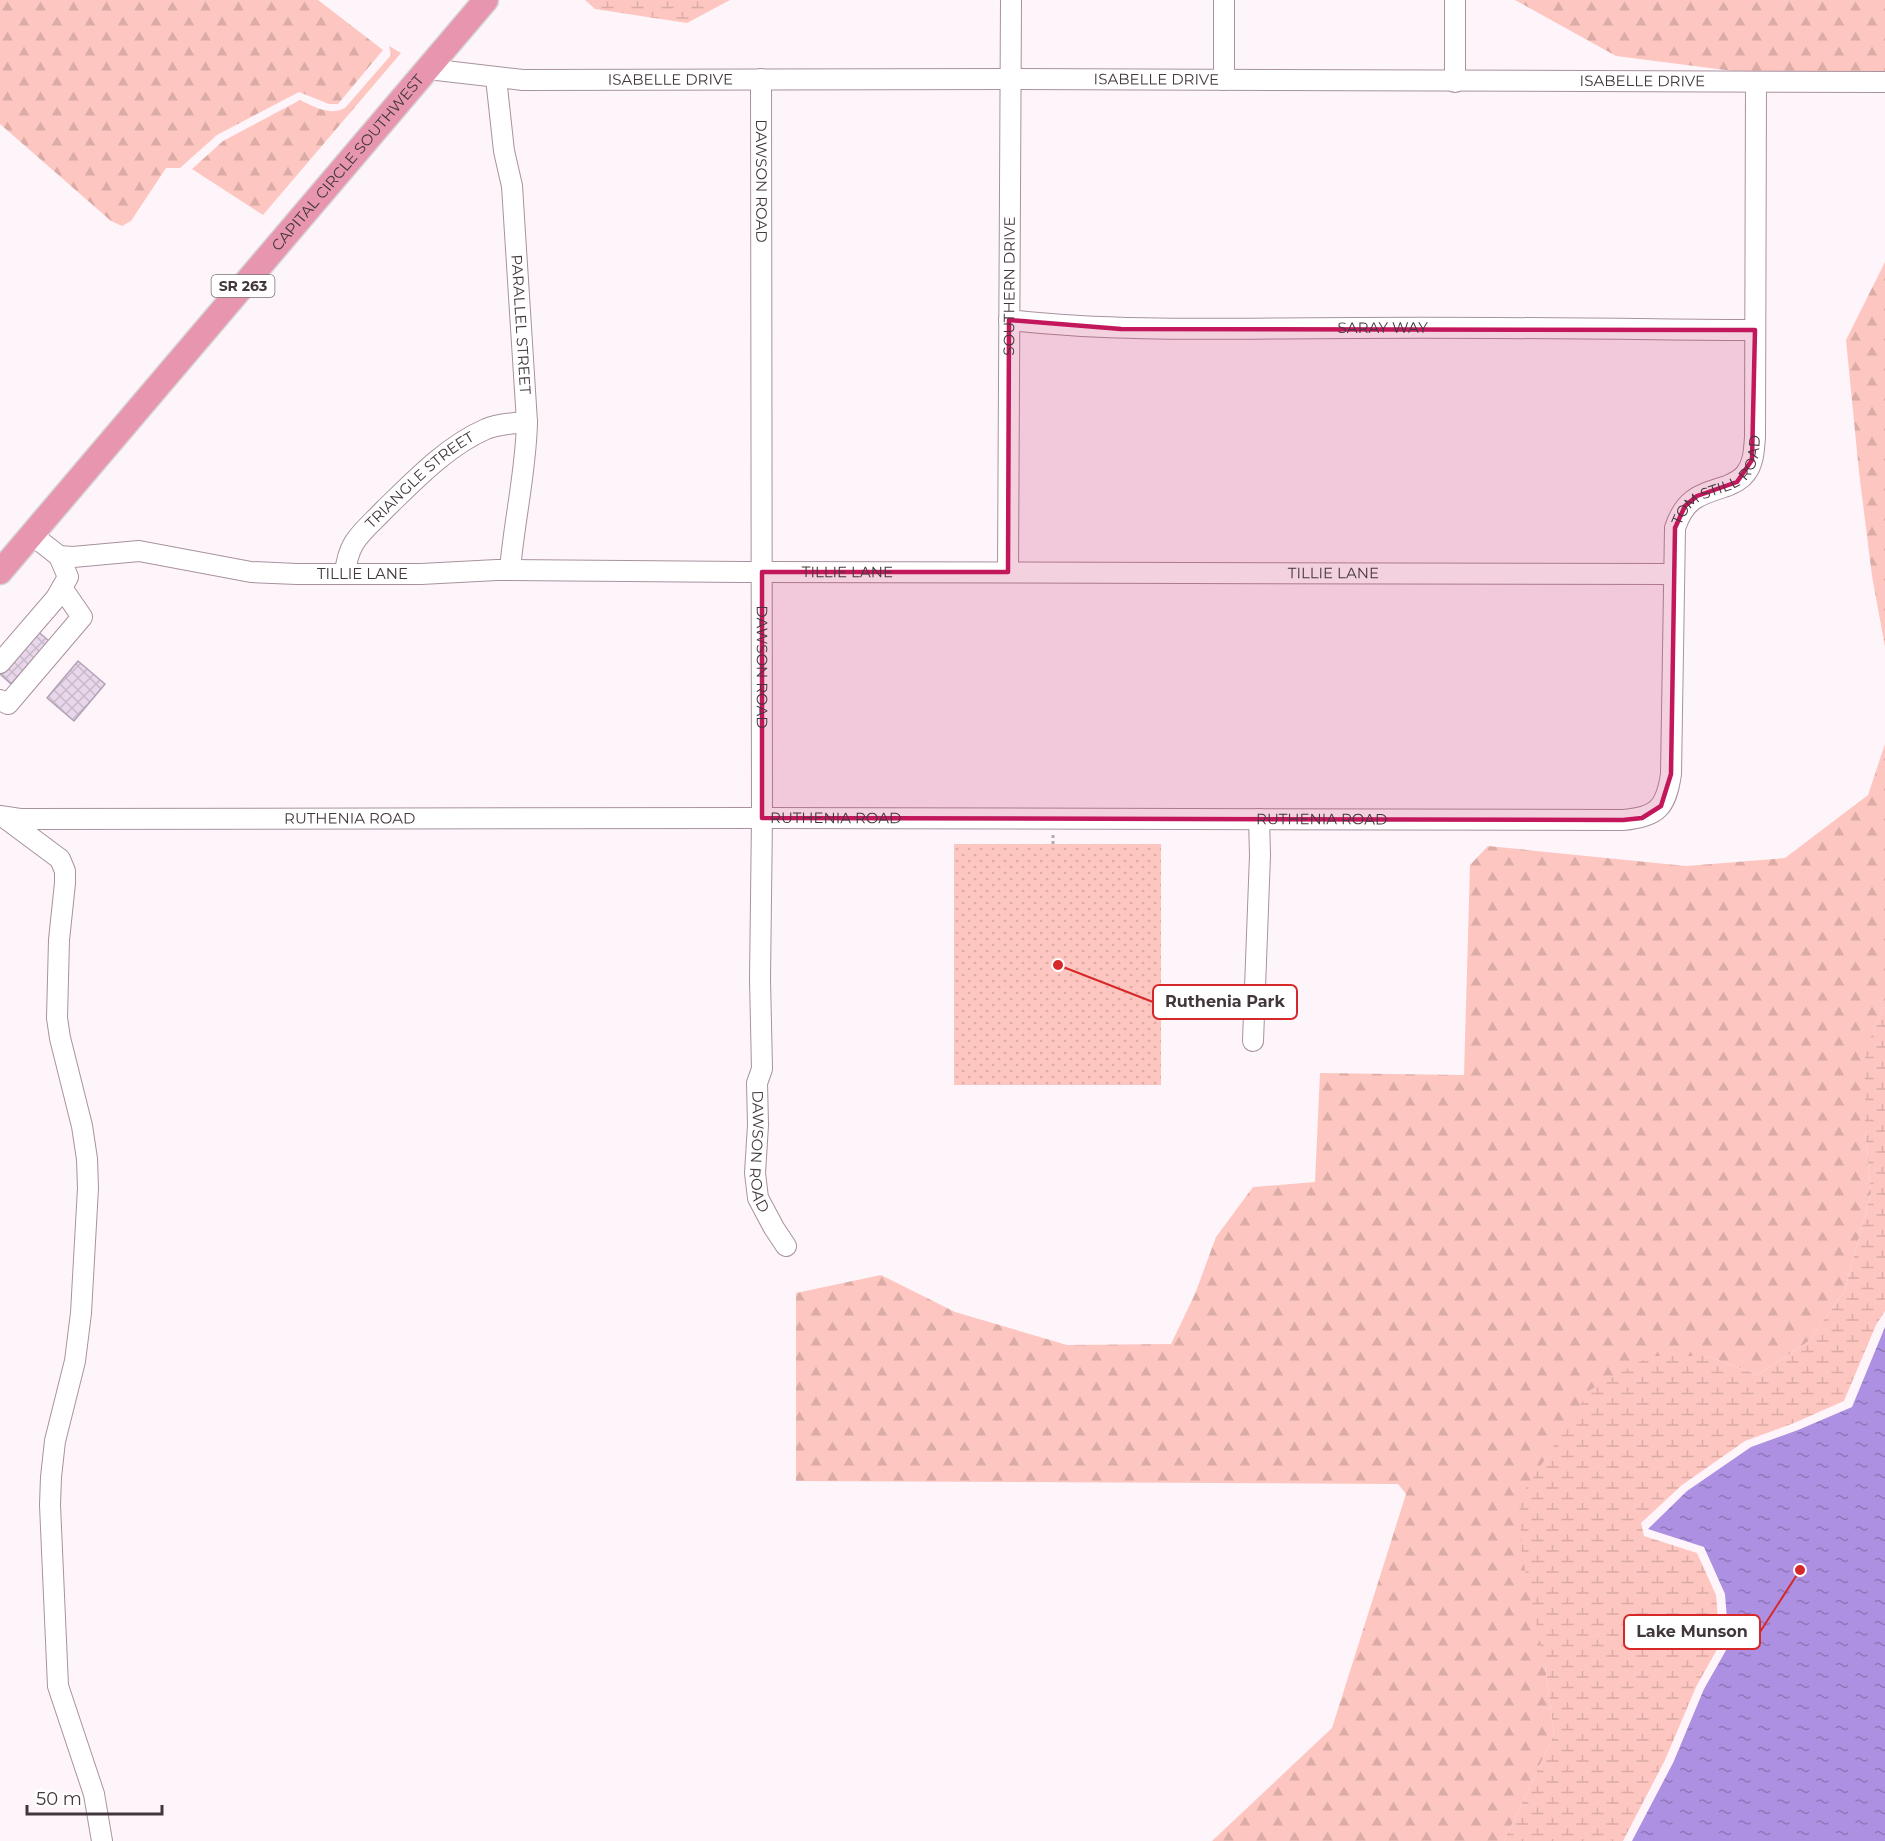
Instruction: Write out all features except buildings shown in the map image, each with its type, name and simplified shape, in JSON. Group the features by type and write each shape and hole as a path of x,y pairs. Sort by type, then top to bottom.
{"main road":[{"name":"CAPITAL CIRCLE SOUTHWEST","path":"0,572 486,0"}],"street":[{"name":"SOUTHERN DRIVE","path":"1008,572 1011,0"},
{"path":"1224,0 1224,80"},
{"path":"1455,0 1455,82"},
{"name":"ISABELLE DRIVE","path":"428,69 523,80 1885,82"},
{"name":"PARALLEL STREET","path":"496,78 504,151 512,186 527,422 526,450 510,570"},
{"name":"DAWSON ROAD","path":"761,79 762,818 760,968 762,1069 757,1083 758,1125 755,1173 758,1198 786,1246"},
{"name":"TOM STILL ROAD","path":"1664,802 1669,791 1671,774 1675,528 1685,506 1697,496 1737,482 1746,474 1752,460 1755,437 1756,82"},
{"name":"SARAY WAY","path":"1009,320 1121,329 1404,327 1755,330"},
{"name":"TRIANGLE STREET","path":"345,574 347,557 358,537 415,480 470,437 505,423 527,422"},
{"path":"0,663 57,598 68,577 59,556 32,535"},
{"name":"TILLIE LANE","path":"59,556 73,557 139,551 250,572 297,574 682,570 1674,574"},
{"path":"0,699 9,704 82,617 62,588"},
{"name":"RUTHENIA ROAD","path":"2,817 1623,820 1642,818 1654,813 1664,802"},
{"path":"2,817 60,859 64,871 57,1018 82,1126 88,1188 80,1325 75,1361 55,1441 50,1505 58,1686 94,1794 102,1841"},
{"path":"1253,1041 1260,855 1259,819"}],"highlighted area":[{"path":"1009,320 1121,329 1755,330 1752,460 1737,482 1697,496 1685,506 1675,528 1671,774 1661,806 1642,818 1623,820 762,818 762,572 1008,572"}],"green space":[{"path":"0,0 318,0 383,50 338,104 329,104 299,92 217,135 180,168 166,168 131,221 122,226 111,221 0,124"},
{"path":"585,0 730,0 687,23 595,9"},
{"path":"1515,0 1885,0 1885,73 1749,73 1616,56"},
{"path":"389,46 401,53 263,215 192,169 223,141 300,100 328,111 345,108 391,55"},
{"path":"1885,262 1885,647 1872,576 1846,340"},
{"path":"1885,744 1885,1004 1865,1051 1865,1130 1871,1193 1845,1290 1809,1341 1758,1375 1707,1356 1545,1664 1554,1735 1504,1841 1212,1841 1332,1728 1406,1494 1398,1484 796,1481 796,1293 881,1275 955,1312 1067,1345 1171,1344 1195,1294 1216,1237 1253,1187 1315,1182 1320,1073 1464,1075 1470,865 1488,846 1686,866 1785,858 1868,795"},
{"path":"954,844 1161,844 1161,1085 954,1085"},
{"path":"1885,1004 1885,1311 1876,1325 1844,1401 1745,1441 1682,1485 1641,1523 1644,1536 1697,1553 1716,1595 1720,1644 1696,1687 1665,1760 1623,1841 1504,1841 1554,1735 1545,1664 1522,1555 1519,1499 1590,1390 1650,1356 1707,1356 1758,1375 1809,1341 1845,1290 1871,1193 1865,1130 1865,1050"}],"water":[{"path":"1885,1327 1885,1841 1632,1841 1673,1763 1704,1689 1729,1645 1725,1594 1704,1547 1648,1529 1687,1491 1751,1447 1852,1407"}],"place":[{"name":"Ruthenia Park","path":"1058,965"},
{"name":"Lake Munson","path":"1800,1570"}]}
